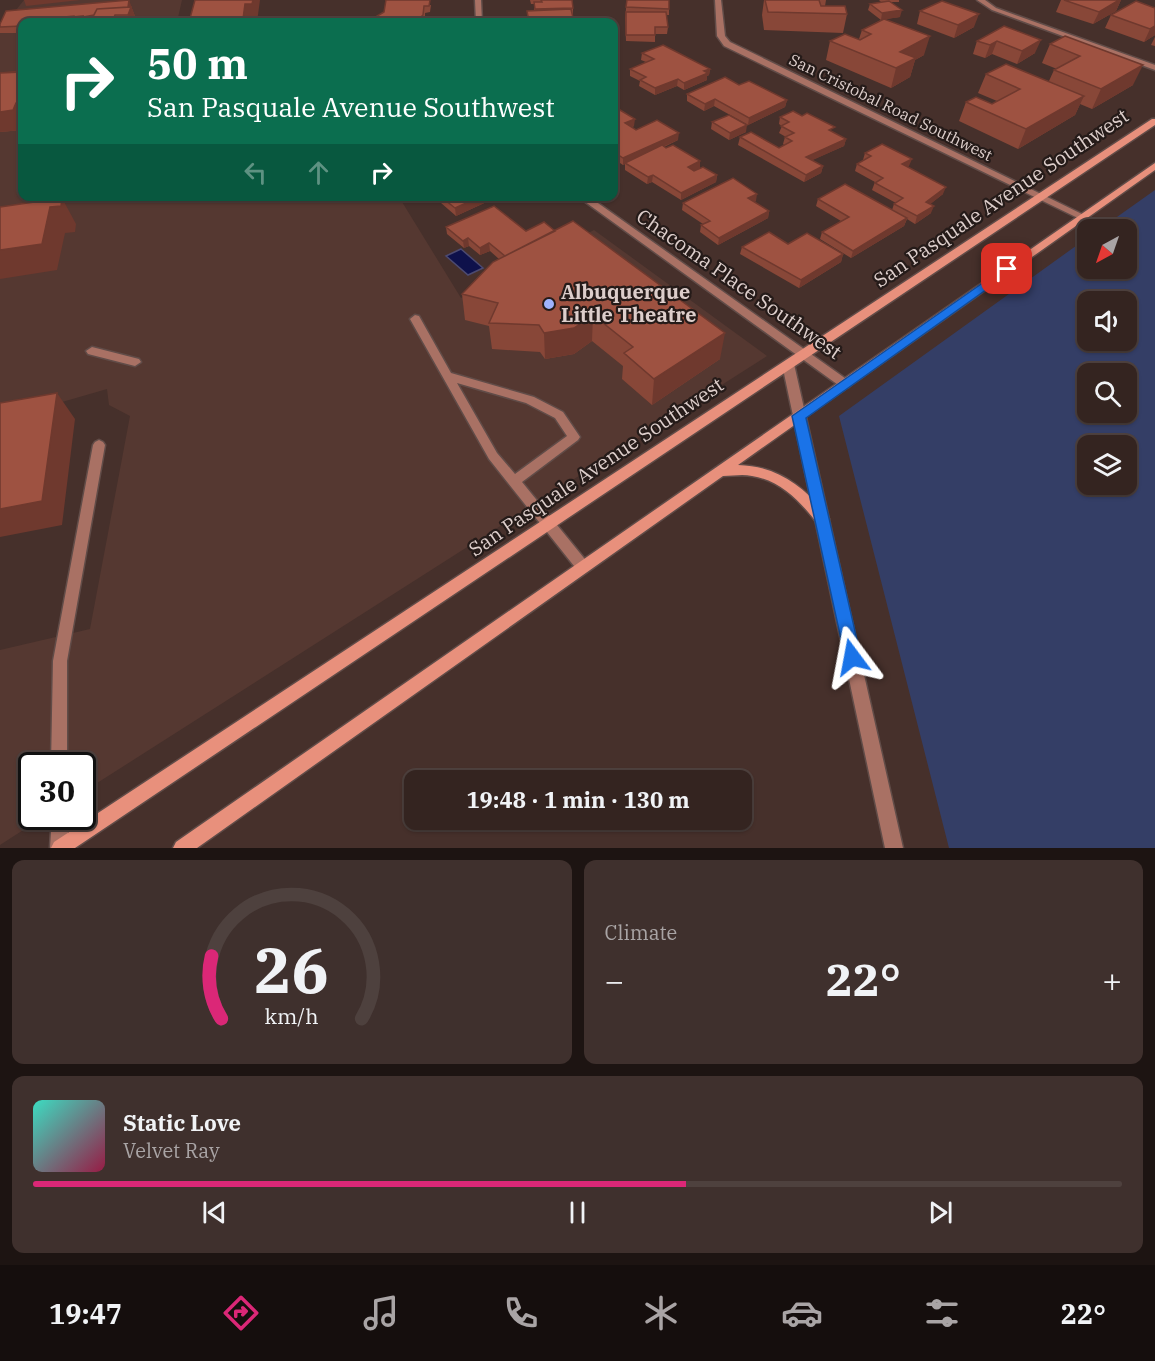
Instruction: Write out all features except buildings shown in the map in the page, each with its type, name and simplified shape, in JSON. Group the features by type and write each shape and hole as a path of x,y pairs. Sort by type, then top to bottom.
{"street":[{"path":"478,0 479,18"},
{"name":"San Cristobal Road Southwest","path":"718,0 721,36 727,44 1083,217"},
{"path":"980,0 994,9 1155,69"},
{"name":"San Pasquale Avenue Southwest","path":"60,848 1155,121"},
{"path":"182,848 1155,166"},
{"name":"Chacoma Place Southwest","path":"588,201 844,384"},
{"path":"414,319 493,456 583,567"},
{"path":"92,351 135,362"},
{"name":"Chacoma Place Southwest","path":"788,364 894,848"},
{"path":"448,376 530,400 559,415 574,437 514,481"},
{"path":"59,752 62,650 99,445"},
{"path":"720,471 754,470 774,476 806,498 822,519"},
{"path":"60,830 60,848"}],"shaded area":[{"path":"24,0 182,0 178,18 18,18 18,201 401,201 461,298 594,230 767,356 96,784 96,752 18,752 18,830 23,830 0,845 0,650 90,629 130,416 109,405 107,389 0,420 0,30"},
{"path":"1155,190 1155,848 949,848 839,416 1077,245 1077,279 1137,279 1137,219 1114,219"},
{"path":"461,249 483,268 468,275 446,256"}],"place":[{"name":"Albuquerque Little Theatre","path":"549,304"}],"route":[{"path":"852,657 798,416 1007,269"}]}
